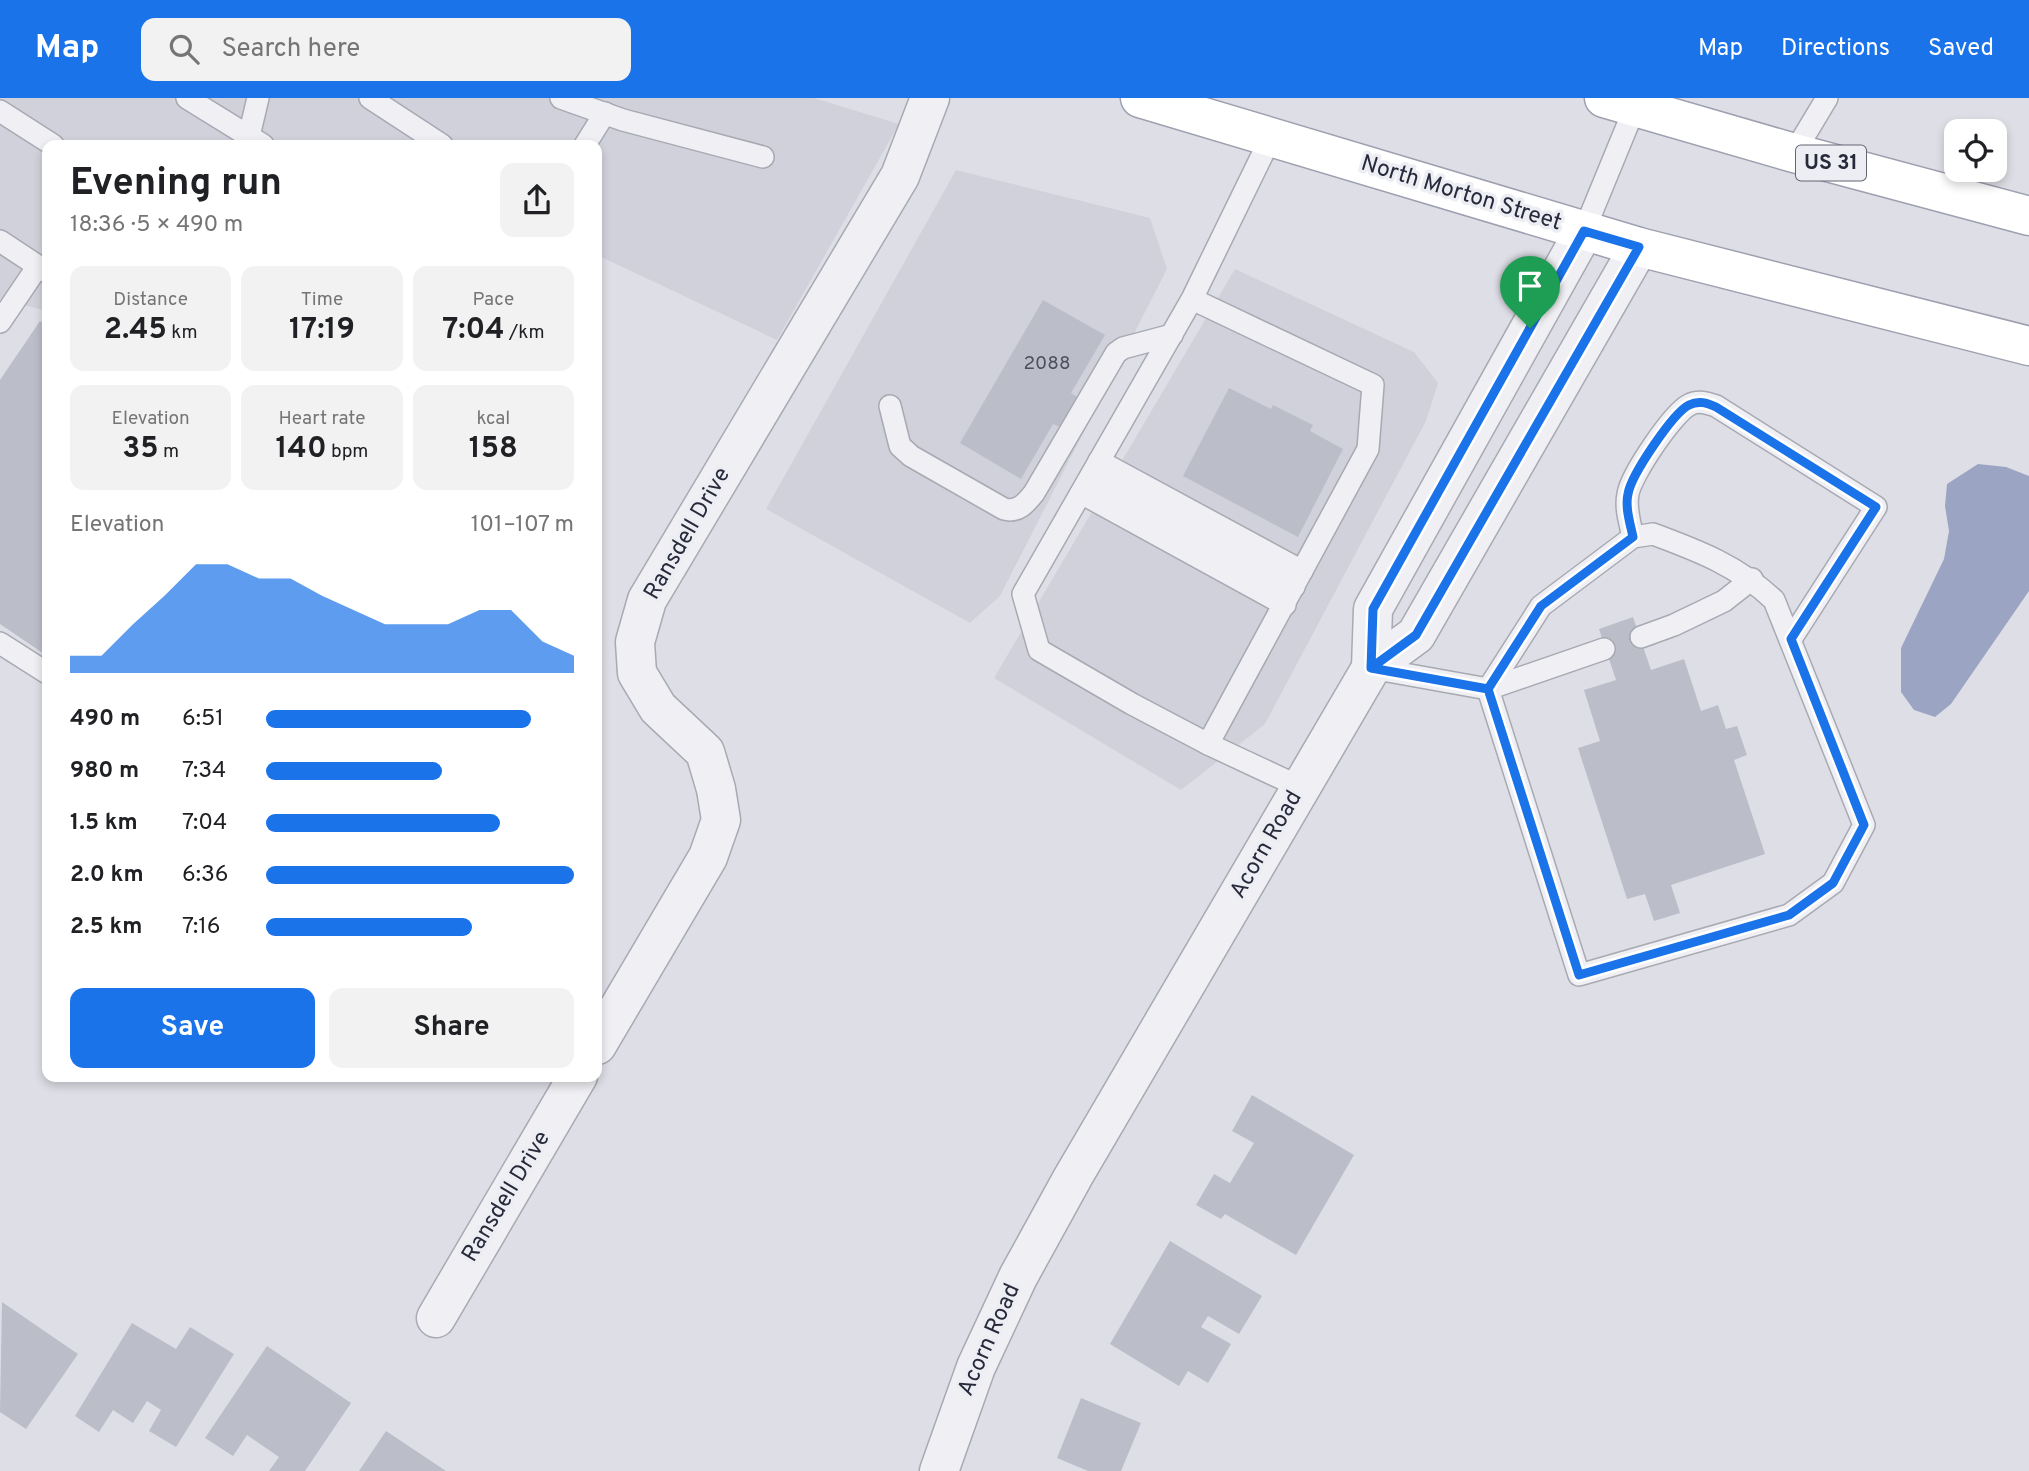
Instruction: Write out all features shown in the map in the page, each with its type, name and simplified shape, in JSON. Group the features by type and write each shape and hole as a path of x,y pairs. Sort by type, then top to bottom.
{"main road":[{"name":"North Morton Street","path":"1140,98 1639,247 2029,346"},
{"name":"US 31","path":"1627,101 1794,153 2029,216"}],"street":[{"name":"Ransdell Drive","path":"602,1037 708,857 721,820 716,789 705,752 658,708 637,673 635,642 647,600 900,176 930,98"},
{"path":"1371,668 1373,609 1584,231"},
{"name":"Acorn Road","path":"939,1471 976,1367 1018,1277 1073,1177 1371,668 1416,635 1639,247"},
{"name":"Ransdell Drive","path":"436,1318 574,1082"}],"lane":[{"path":"187,98 248,140"},
{"path":"251,140 258,98"},
{"path":"370,98 434,140"},
{"path":"561,98 763,158"},
{"path":"1794,153 1827,98"},
{"path":"1584,231 1627,101"},
{"path":"0,111 44,140"},
{"path":"588,140 605,113"},
{"path":"1270,136 1192,299 1023,594 1039,650 1208,744 1300,787"},
{"path":"0,241 42,268"},
{"path":"0,322 42,270"},
{"path":"1192,299 1373,385 1368,449 1208,744"},
{"path":"890,405 900,446 911,456 1011,511 1023,505 1034,493 1116,353 1124,348 1171,335"},
{"path":"1633,537 1627,495 1631,484 1676,415 1690,404 1703,402 1716,407 1876,507 1791,639"},
{"path":"1090,477 1294,588"},
{"path":"1090,477 1294,588"},
{"path":"1653,534 1704,553 1752,579 1774,600 1864,825 1833,883 1789,915 1579,975 1488,689 1541,606 1633,537 1653,534"},
{"path":"1642,637 1724,601 1752,579"},
{"path":"0,643 42,670"},
{"path":"1371,668 1488,689 1604,649"}],"shaded area":[{"path":"0,98 814,98 899,124 777,340 602,257 602,140 42,140 42,310 0,299"},
{"path":"956,170 1150,218 1167,269 1000,596 970,623 766,509"},
{"path":"1235,269 1414,352 1438,383 1426,421 1265,724 1181,790 994,678"}],"water":[{"path":"1978,464 2006,467 2029,476 2029,591 1951,704 1935,717 1914,710 1901,692 1901,648 1944,559 1949,531 1945,506 1947,484"}],"building":[{"path":"1043,300 1105,335 1071,393 1077,397 1060,427 1053,424 1021,479 960,443"},
{"path":"40,321 42,653 0,624 0,380"},
{"path":"1229,388 1271,409 1273,405 1313,425 1310,431 1343,449 1298,537 1183,476"},
{"path":"1633,617 1651,670 1684,659 1701,711 1718,705 1726,729 1737,726 1747,755 1734,760 1765,854 1671,885 1680,913 1654,921 1645,894 1627,899 1578,748 1600,741 1584,690 1616,680 1599,629"},
{"path":"1252,1095 1354,1155 1296,1255 1225,1214 1221,1219 1196,1205 1214,1174 1230,1183 1254,1143 1232,1131"},
{"path":"1170,1241 1262,1296 1239,1334 1208,1316 1201,1327 1231,1344 1208,1383 1188,1371 1179,1386 1110,1344"},
{"path":"2,1302 78,1354 26,1429 0,1412"},
{"path":"132,1323 176,1349 190,1327 234,1354 176,1447 149,1431 161,1410 147,1401 133,1423 113,1410 99,1432 75,1416"},
{"path":"267,1346 351,1403 305,1471 269,1471 279,1457 247,1435 233,1456 205,1438"},
{"path":"1081,1398 1141,1423 1121,1471 1088,1471 1057,1458"},
{"path":"386,1431 446,1471 359,1471"}],"route":[{"path":"1530,328 1373,609 1371,668 1488,689 1541,606 1633,537 1627,495 1631,484 1663,432 1676,415 1690,404 1703,402 1716,407 1876,507 1791,639 1864,825 1833,883 1789,915 1579,975 1488,689 1430,679 1371,668 1416,635 1639,247 1584,231 1530,328"}]}
